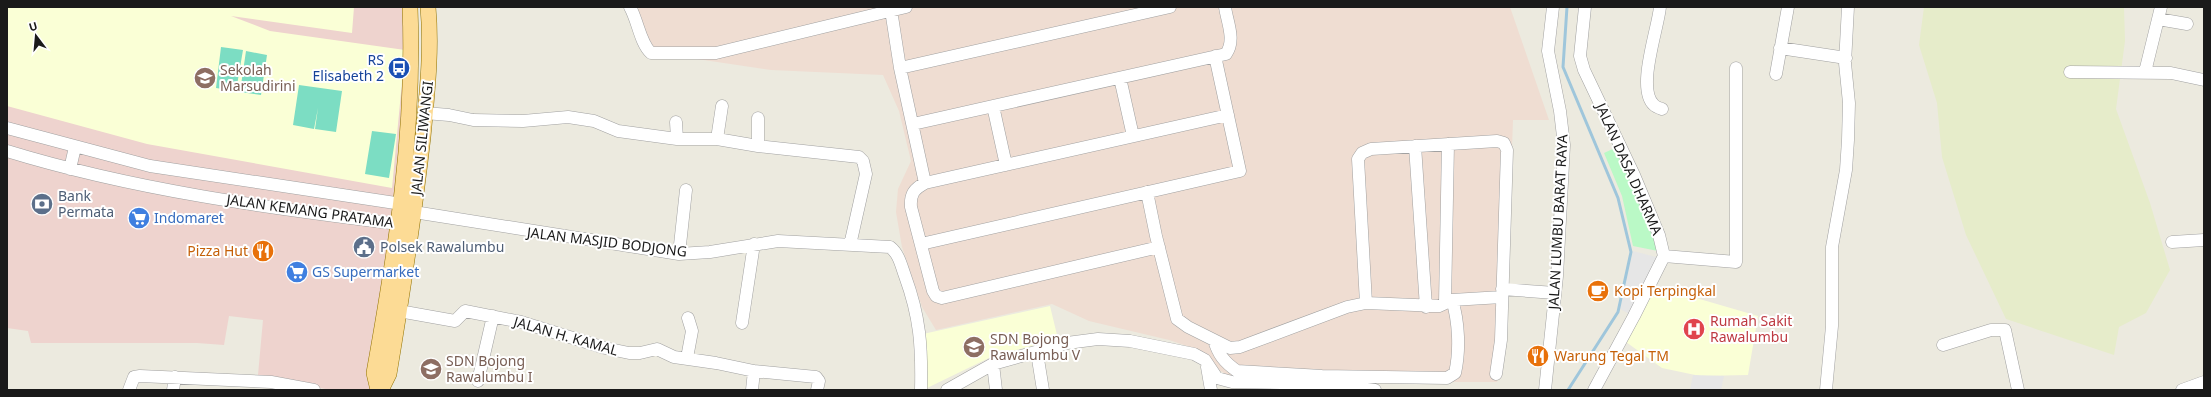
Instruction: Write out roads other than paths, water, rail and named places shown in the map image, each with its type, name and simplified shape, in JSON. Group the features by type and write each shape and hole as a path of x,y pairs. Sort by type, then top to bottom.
{"main road":[{"name":"JALAN SILIWANGI","path":"398,268 399,224 408,208 410,7"},
{"name":"JALAN SILIWANGI","path":"398,268 425,113 430,30 428,7"},
{"path":"380,390 389,374 399,311 398,268"},
{"path":"380,390 374,372 398,268"}],"street":[{"path":"630,7 636,18 646,49 651,53 716,53 906,7"},
{"path":"900,68 1170,7"},
{"path":"913,124 1226,54 1230,49 1231,40 1225,7"},
{"name":"JALAN LUMBU BARAT RAYA","path":"1545,390 1555,293 1564,145 1560,111 1548,51 1553,7"},
{"name":"JALAN DASA DHARMA","path":"1585,7 1580,56 1584,70 1634,175 1659,234 1664,256"},
{"path":"1660,7 1646,85 1650,101 1654,106 1662,109"},
{"path":"1776,74 1788,7"},
{"path":"1826,390 1832,326 1832,246 1844,182 1848,140 1846,58 1848,7"},
{"path":"2145,72 2161,7"},
{"path":"891,10 900,68 925,183"},
{"path":"2158,19 2187,24"},
{"path":"1780,48 1846,58"},
{"path":"920,244 1240,171 1215,56"},
{"path":"1594,390 1664,256 1736,262 1736,68"},
{"path":"2070,72 2145,72 2171,74 2204,80"},
{"path":"1120,78 1133,136"},
{"path":"717,139 722,106"},
{"path":"993,106 1006,165"},
{"path":"425,113 449,115 474,120 523,121 568,118 594,121 618,131 676,139 717,139 758,146 859,157 863,161 866,174 850,245"},
{"path":"1159,247 942,298 936,296 933,291 920,244 910,198 916,188 925,183 1228,115"},
{"path":"758,118 758,146"},
{"path":"676,122 676,139"},
{"name":"JALAN KEMANG PRATAMA","path":"7,128 150,166 382,202 408,208"},
{"path":"11,152 22,132"},
{"path":"1366,303 1358,158 1362,153 1371,149 1497,141 1504,143 1506,146 1502,340 1496,374"},
{"path":"1214,340 1217,352 1228,365 1237,371 1322,376 1447,378 1455,373 1457,363 1457,314 1448,302 1448,144"},
{"path":"1414,146 1426,307"},
{"path":"70,169 75,147"},
{"name":"JALAN KEMANG PRATAMA","path":"11,152 70,169 218,198 399,224"},
{"path":"218,198 221,177"},
{"path":"298,210 302,190"},
{"path":"679,254 686,190"},
{"path":"1147,192 1177,319 1188,327 1230,348 1240,347 1346,307 1366,303 1426,307 1439,306 1448,302 1502,293 1555,293"},
{"path":"380,221 382,202"},
{"name":"JALAN MASJID BODJONG","path":"408,208 679,254 717,251 778,241 890,247 898,254 911,292 919,322 921,340 921,390"},
{"path":"2172,242 2204,240"},
{"path":"742,323 754,244"},
{"name":"JALAN H. KAMAL","path":"399,311 456,321 465,311 521,322 605,348 629,353 640,353 657,349 674,357 687,358 754,371 816,377 819,381 817,390"},
{"path":"478,381 492,316"},
{"path":"687,358 692,331 688,318"},
{"path":"1943,345 1991,330 2005,330 2018,390"},
{"path":"947,390 993,364 1037,353 1067,343 1098,339 1130,341 1194,354 1205,360 1218,378 1232,382 1325,384 1375,390"},
{"path":"1037,353 1043,390"},
{"path":"1205,360 1211,390"},
{"path":"993,364 996,390"},
{"path":"752,390 754,371"},
{"path":"129,390 134,377 140,376 175,377 213,385 271,382 314,390"},
{"path":"173,390 175,377"},
{"path":"2182,390 2204,382"}],"waterway":[{"path":"1567,7 1563,67 1618,198 1631,252 1618,312 1568,390"}],"place":[{"name":"RS Elisabeth 2","path":"399,68"},
{"name":"Sekolah Marsudirini","path":"205,78"},
{"name":"Bank Permata","path":"42,204"},
{"name":"Indomaret","path":"139,218"},
{"name":"Polsek Rawalumbu","path":"364,247"},
{"name":"Pizza Hut","path":"263,251"},
{"name":"GS Supermarket","path":"297,272"},
{"name":"Kopi Terpingkal","path":"1598,291"},
{"name":"Rumah Sakit Rawalumbu","path":"1694,329"},
{"name":"SDN Bojong Rawalumbu V","path":"974,347"},
{"name":"Warung Tegal TM","path":"1538,356"},
{"name":"SDN Bojong Rawalumbu I","path":"431,369"}]}
